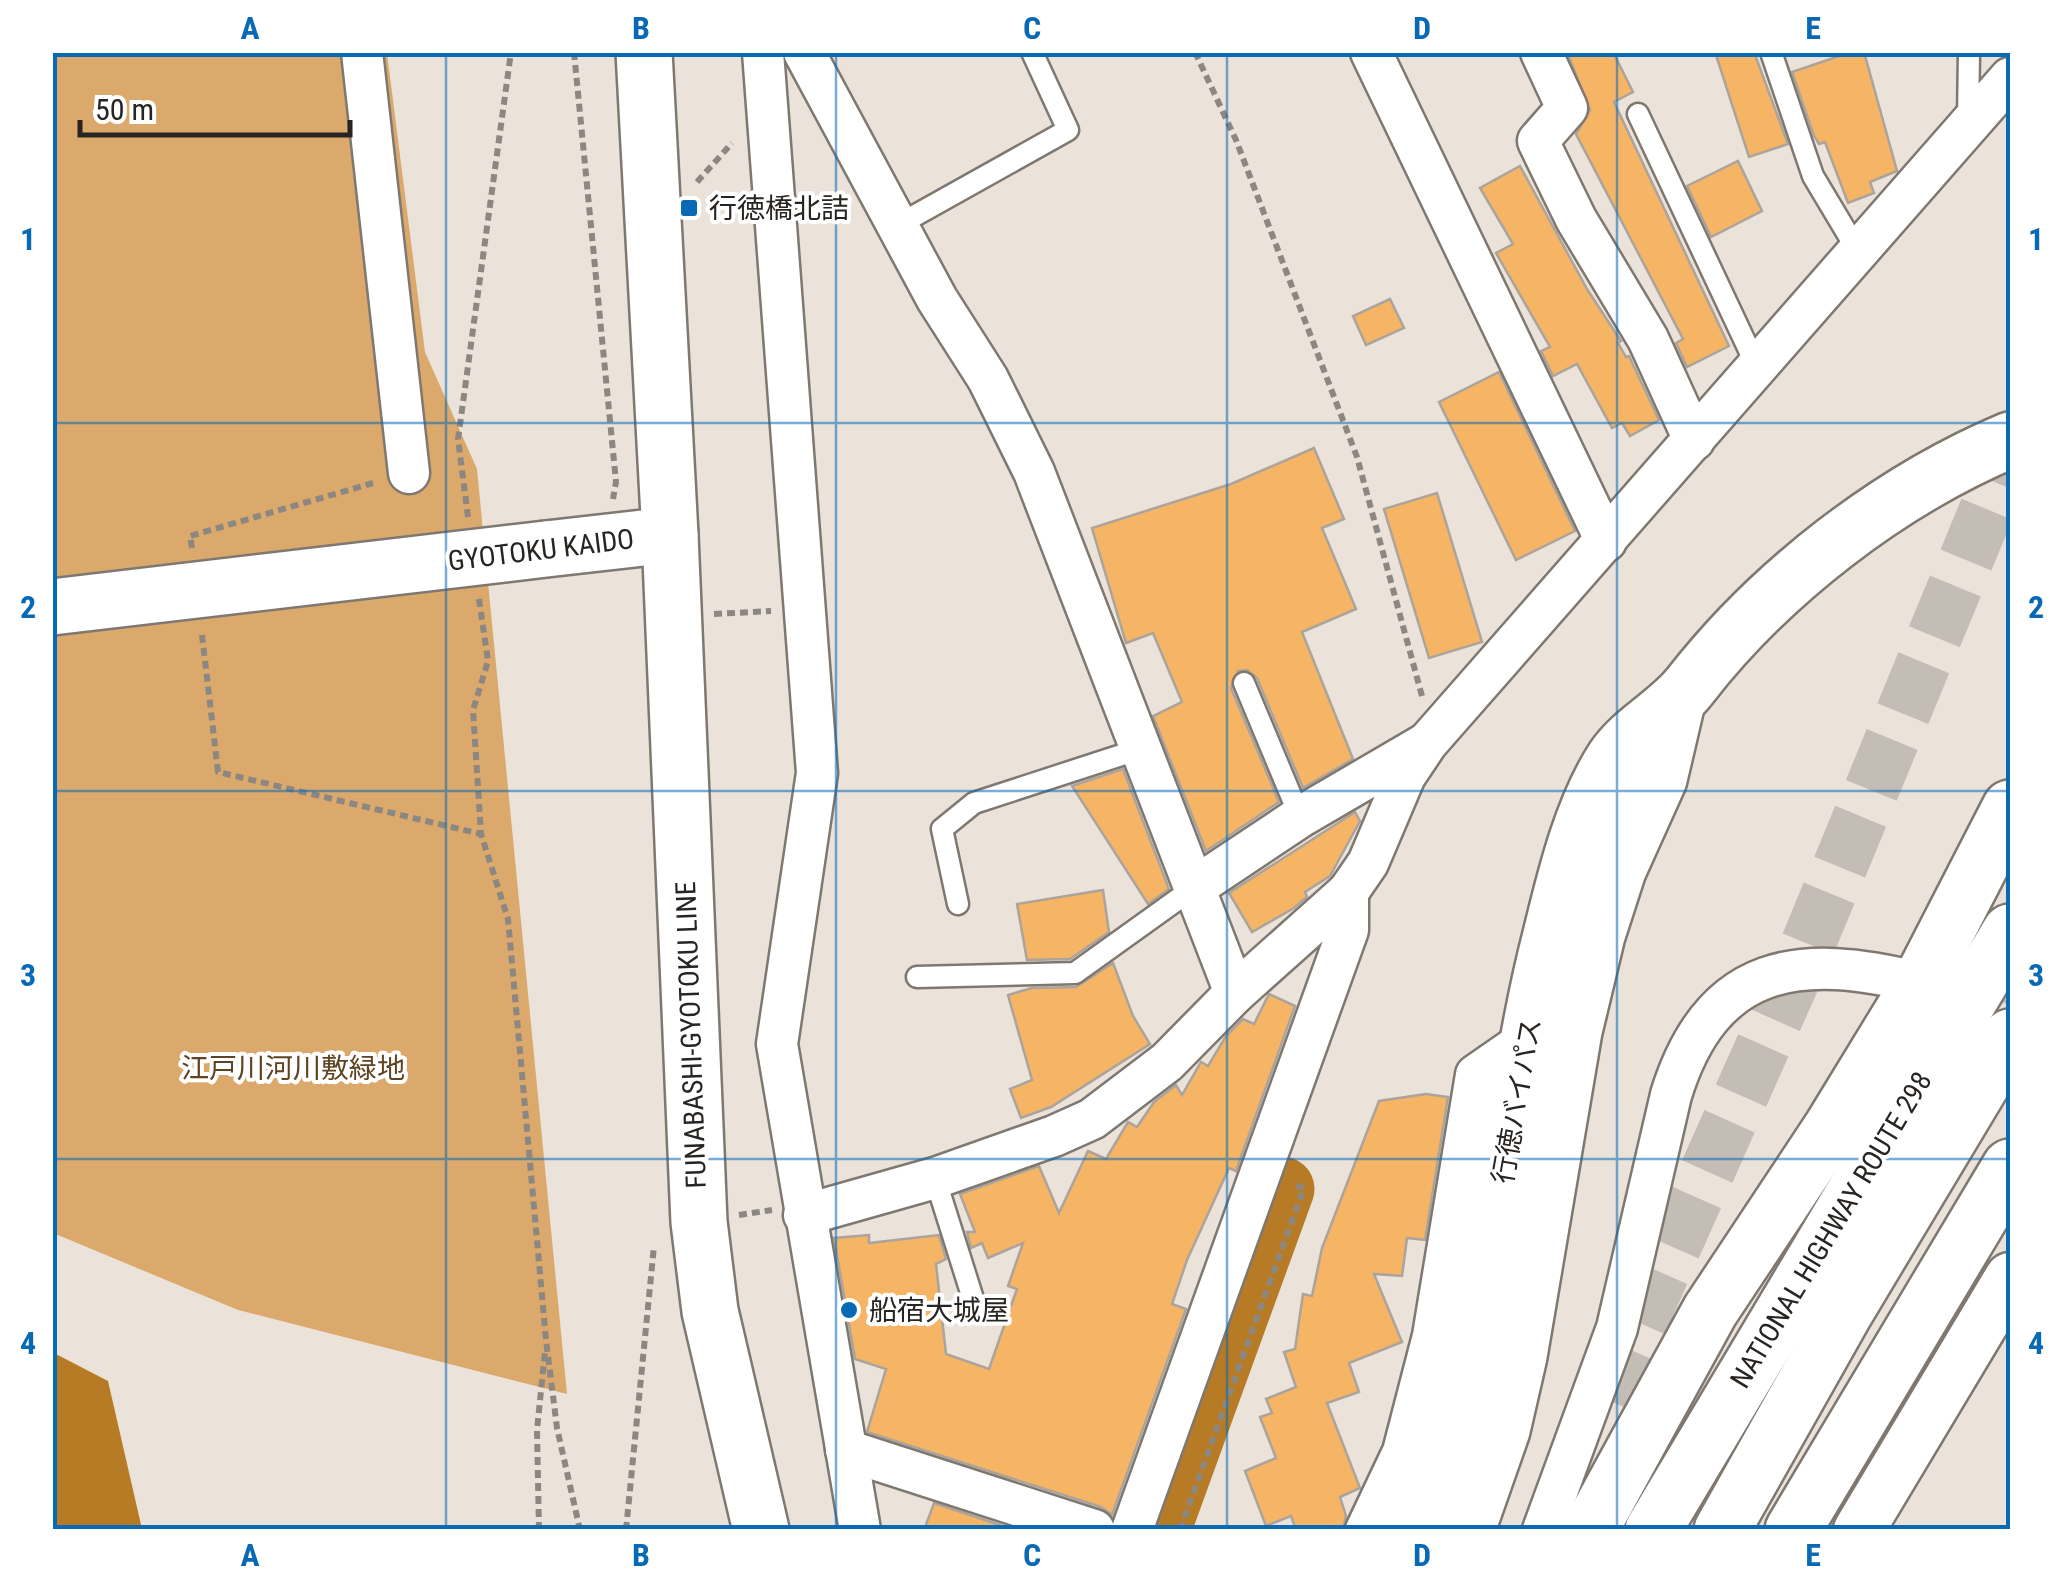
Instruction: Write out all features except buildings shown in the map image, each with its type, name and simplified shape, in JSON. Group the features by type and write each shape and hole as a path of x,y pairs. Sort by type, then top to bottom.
{"main road":[{"name":"GYOTOKU KAIDO","path":"52,606 670,535 644,52"},
{"name":"行徳バイパス","path":"1468,1530 1510,1393 1535,1136 1526,1042 1564,884 1615,757 1677,702 1717,652 1777,592 1834,547 1977,454 2010,440"},
{"name":"FUNABASHI-GYOTOKU LINE","path":"670,535 677,1231 714,1330 761,1530"},
{"name":"行徳バイパス","path":"1416,1530 1459,1421 1535,1136 1574,1031 1596,935 1618,870 1659,779 1677,702"},
{"path":"1590,1530 1710,1311 1832,1128 1920,983 2010,808"},
{"name":"NATIONAL HIGHWAY ROUTE 298","path":"1653,1530 2010,932"},
{"name":"NATIONAL HIGHWAY ROUTE 298","path":"1722,1530 1844,1312 2010,1038"},
{"path":"1793,1530 2010,1167"}],"street":[{"path":"362,52 409,473"},
{"path":"763,52 817,773 777,1044 860,1530"},
{"path":"804,52 988,379 1034,472 1235,993"},
{"path":"1370,52 1606,540"},
{"path":"1542,52 1567,108 1538,141 1576,219 1648,339 1694,440"},
{"path":"803,1210 935,1178 1092,1119 1167,1062 1235,993 1348,892 1368,864 1405,776 1430,739 2010,78"},
{"path":"1195,887 1300,817 1430,739"},
{"path":"1132,1530 1348,930 1348,892"},
{"path":"1543,1530 1616,1328 1682,1059 1702,1026 1750,986 1804,967 1854,967 1920,983"},
{"path":"1366,1530 1403,1452 1432,1336 1476,1076 1526,1042"},
{"path":"1859,1530 2010,1278"},
{"path":"846,1450 1094,1530"}],"lane":[{"path":"898,224 1068,130 1032,52"},
{"path":"1770,52 1814,176 1859,253"},
{"path":"1968,52 1968,127"},
{"path":"1638,114 1758,369"},
{"path":"1244,682 1300,817"},
{"path":"958,904 942,829 974,803 1140,750"},
{"path":"917,977 1075,973 1195,887"},
{"path":"935,1178 974,1302"}],"path":[{"path":"470,532 458,439 512,52"},
{"path":"574,52 616,482 609,542"},
{"path":"1195,52 1236,140 1357,457 1430,739"},
{"path":"193,555 190,536 409,473"},
{"path":"478,587 488,660 472,710 480,834 508,919 546,1340 557,1428 580,1530"},
{"path":"713,614 806,610"},
{"path":"200,614 218,772 480,834"},
{"path":"1180,1530 1304,1188 1280,1181"},
{"path":"626,1530 677,1231 803,1210"},
{"path":"539,1530 537,1430 546,1340"}],"green space":[{"name":"江戸川河川敷緑地","path":"52,53 387,53 425,352 477,469 567,1394 238,1310 53,1233"}],"shaded area":[{"path":"52,1352 108,1381 142,1529 53,1529"}],"waterway":[{"path":"1158,1530 1282,1189"}],"tunnel":[{"path":"1606,1399 1804,954 2010,453"},
{"path":"1965,1076 2010,1002"},
{"path":"1830,1530 1929,1352"}],"place":[{"name":"行徳橋北詰","path":"689,208"},
{"name":"船宿大城屋","path":"849,1310"}]}
